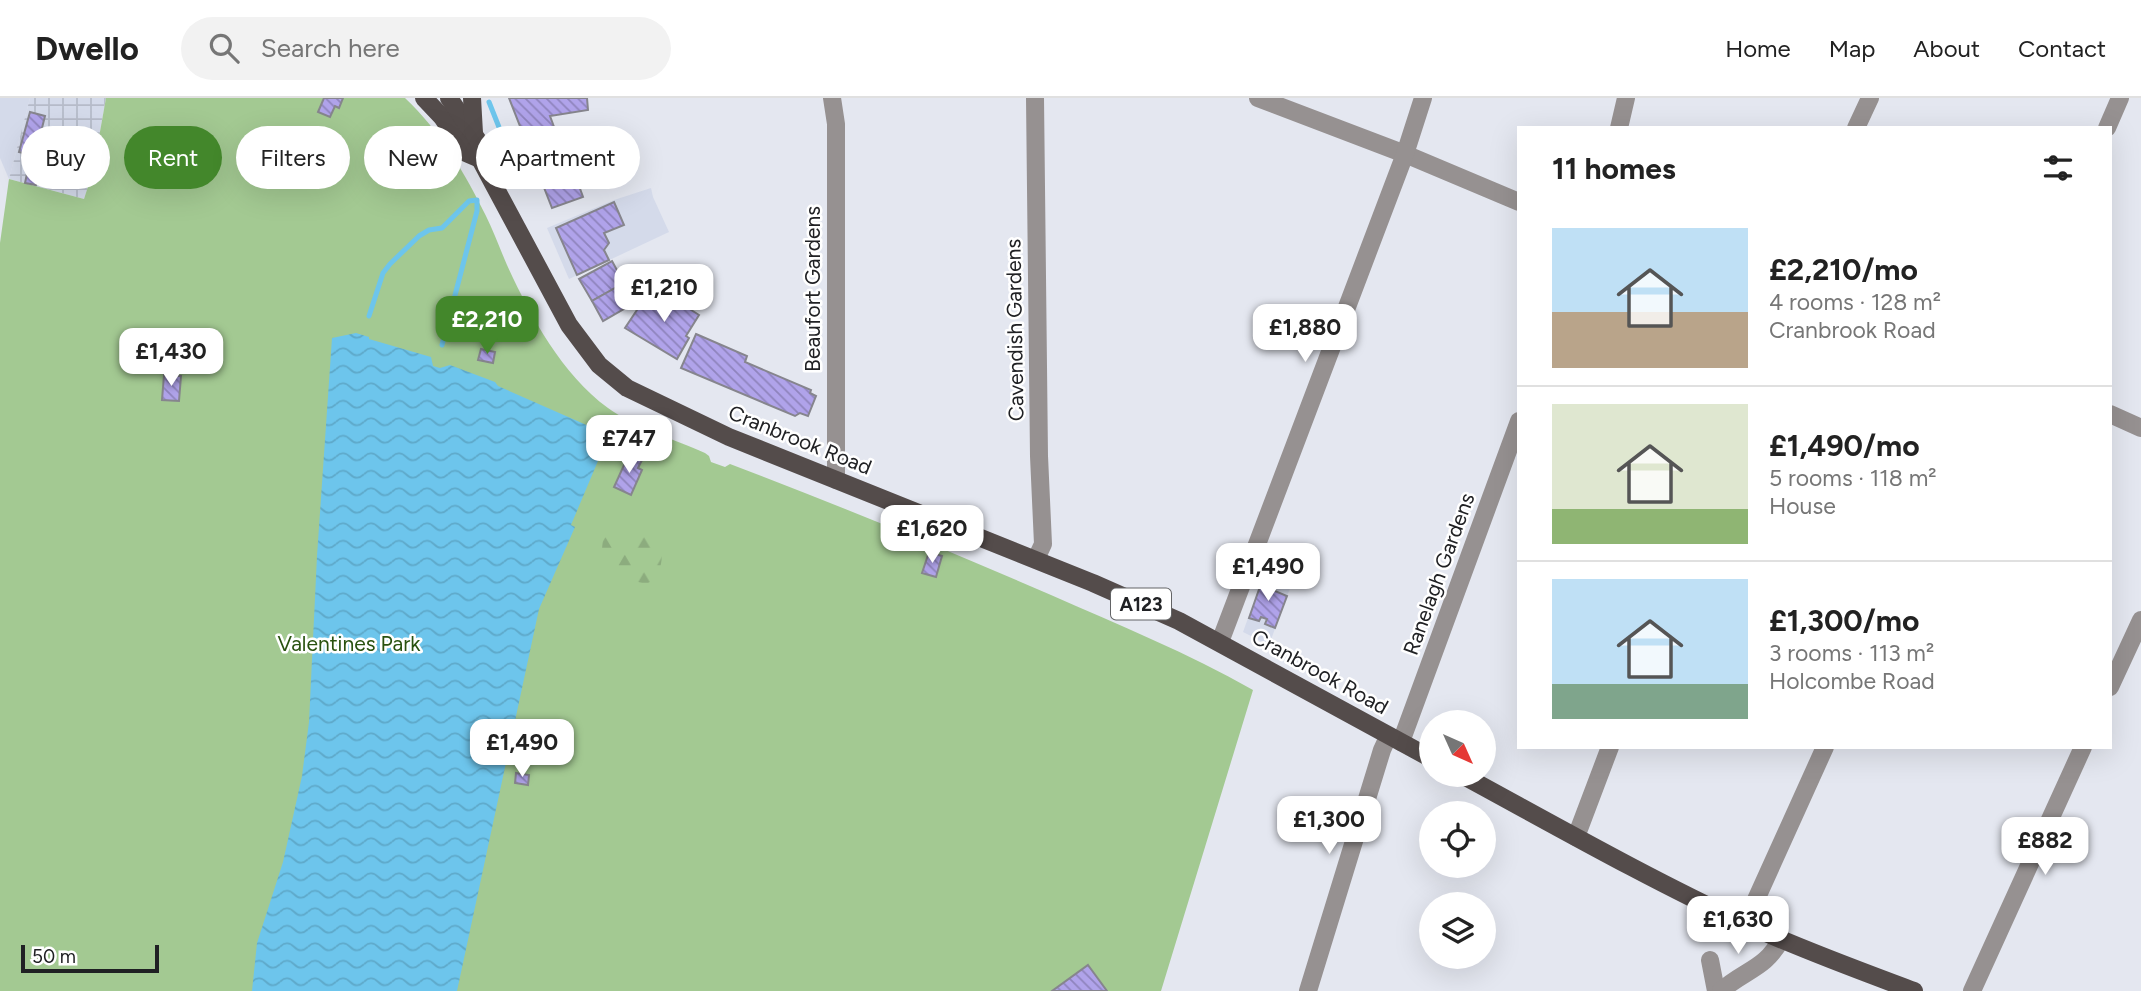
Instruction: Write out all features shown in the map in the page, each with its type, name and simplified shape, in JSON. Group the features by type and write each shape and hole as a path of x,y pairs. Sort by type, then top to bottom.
{"main road":[{"path":"472,98 474,133"},
{"name":"Cranbrook Road","path":"437,100 476,137"},
{"name":"Cranbrook Road","path":"437,100 466,153 476,157"},
{"name":"Cranbrook Road","path":"496,189 569,325 599,365 627,388 729,437 1121,594 1220,642 1419,752"},
{"path":"1486,788 1745,924 1914,991"}],"street":[{"name":"Beaufort Gardens","path":"832,98 836,124 836,480"},
{"name":"Cavendish Gardens","path":"1035,98 1043,544 1036,559"},
{"path":"1258,98 1405,154 1517,201"},
{"path":"1220,642 1405,154 1423,98"},
{"path":"1619,126 1626,98"},
{"path":"1857,126 1870,98"},
{"path":"2107,126 2120,98"},
{"path":"2112,415 2141,428"},
{"name":"Ranelagh Gardens","path":"1308,991 1382,750 1394,740 1517,426"},
{"path":"2112,683 2141,620"},
{"path":"1576,837 1609,749"},
{"path":"1745,924 1824,749"},
{"path":"1972,991 2082,749"},
{"path":"1710,960 1718,991 1760,966 1775,951 1781,939"}],"shaded area":[{"path":"0,98 30,98 9,179 0,158"},
{"path":"30,98 106,98 101,126 23,126"},
{"path":"21,133 21,182 9,179"},
{"path":"651,188 669,232 569,279 547,228"},
{"path":"46,189 87,189 84,199"},
{"path":"1274,546 1302,556 1269,645 1243,632"}],"green space":[{"name":"Valentines Park","path":"106,98 405,98 431,126 364,126 364,189 462,189 462,172 486,216 526,304 549,343 591,394 618,415 705,453 711,462 725,467 730,464 971,561 1153,640 1253,690 1161,991 0,991 0,243 9,179 21,182 21,189 46,189 84,199 87,189 110,189 110,126 101,126"},
{"path":"613,531 654,532 662,555 656,579 646,584 611,575 601,558 603,539"}],"water":[{"path":"356,333 431,357 433,366 440,368 450,365 495,382 498,386 591,427 606,442 571,525 575,527 539,609 457,991 252,991 257,943 283,862 302,776 309,722 332,338"}],"building":[{"path":"324,98 343,98 339,108 335,106 330,117 318,112"},
{"path":"509,98 587,98 588,110 550,116 554,126 520,126"},
{"path":"30,112 45,116 42,126 26,126"},
{"path":"545,189 580,189 583,197 552,208"},
{"path":"614,202 624,225 604,233 609,243 604,250 609,260 577,275 556,228"},
{"path":"612,261 624,283 592,301 579,279"},
{"path":"624,283 630,293 636,289 641,299 603,321 592,301"},
{"path":"663,292 699,315 686,336 689,338 677,359 625,328 639,307"},
{"path":"696,334 747,356 745,362 811,390 810,393 816,396 808,416 800,413 795,416 681,368"},
{"path":"481,349 495,352 493,363 478,360"},
{"path":"164,375 181,376 179,401 162,400"},
{"path":"629,454 642,460 638,468 642,470 631,495 614,487"},
{"path":"1274,546 1302,556 1298,567 1280,563 1270,557"},
{"path":"929,552 942,556 936,577 922,573"},
{"path":"1264,575 1274,579 1270,589 1287,596 1275,628 1265,624 1267,619 1261,617 1259,621 1249,618"},
{"path":"516,773 529,775 528,785 515,783"},
{"path":"1088,965 1107,991 1052,991"}],"waterway":[{"path":"489,102 499,126"},
{"path":"369,316 383,273 390,264 419,236 429,230 442,228 469,201 477,200 477,211 442,345"}]}
